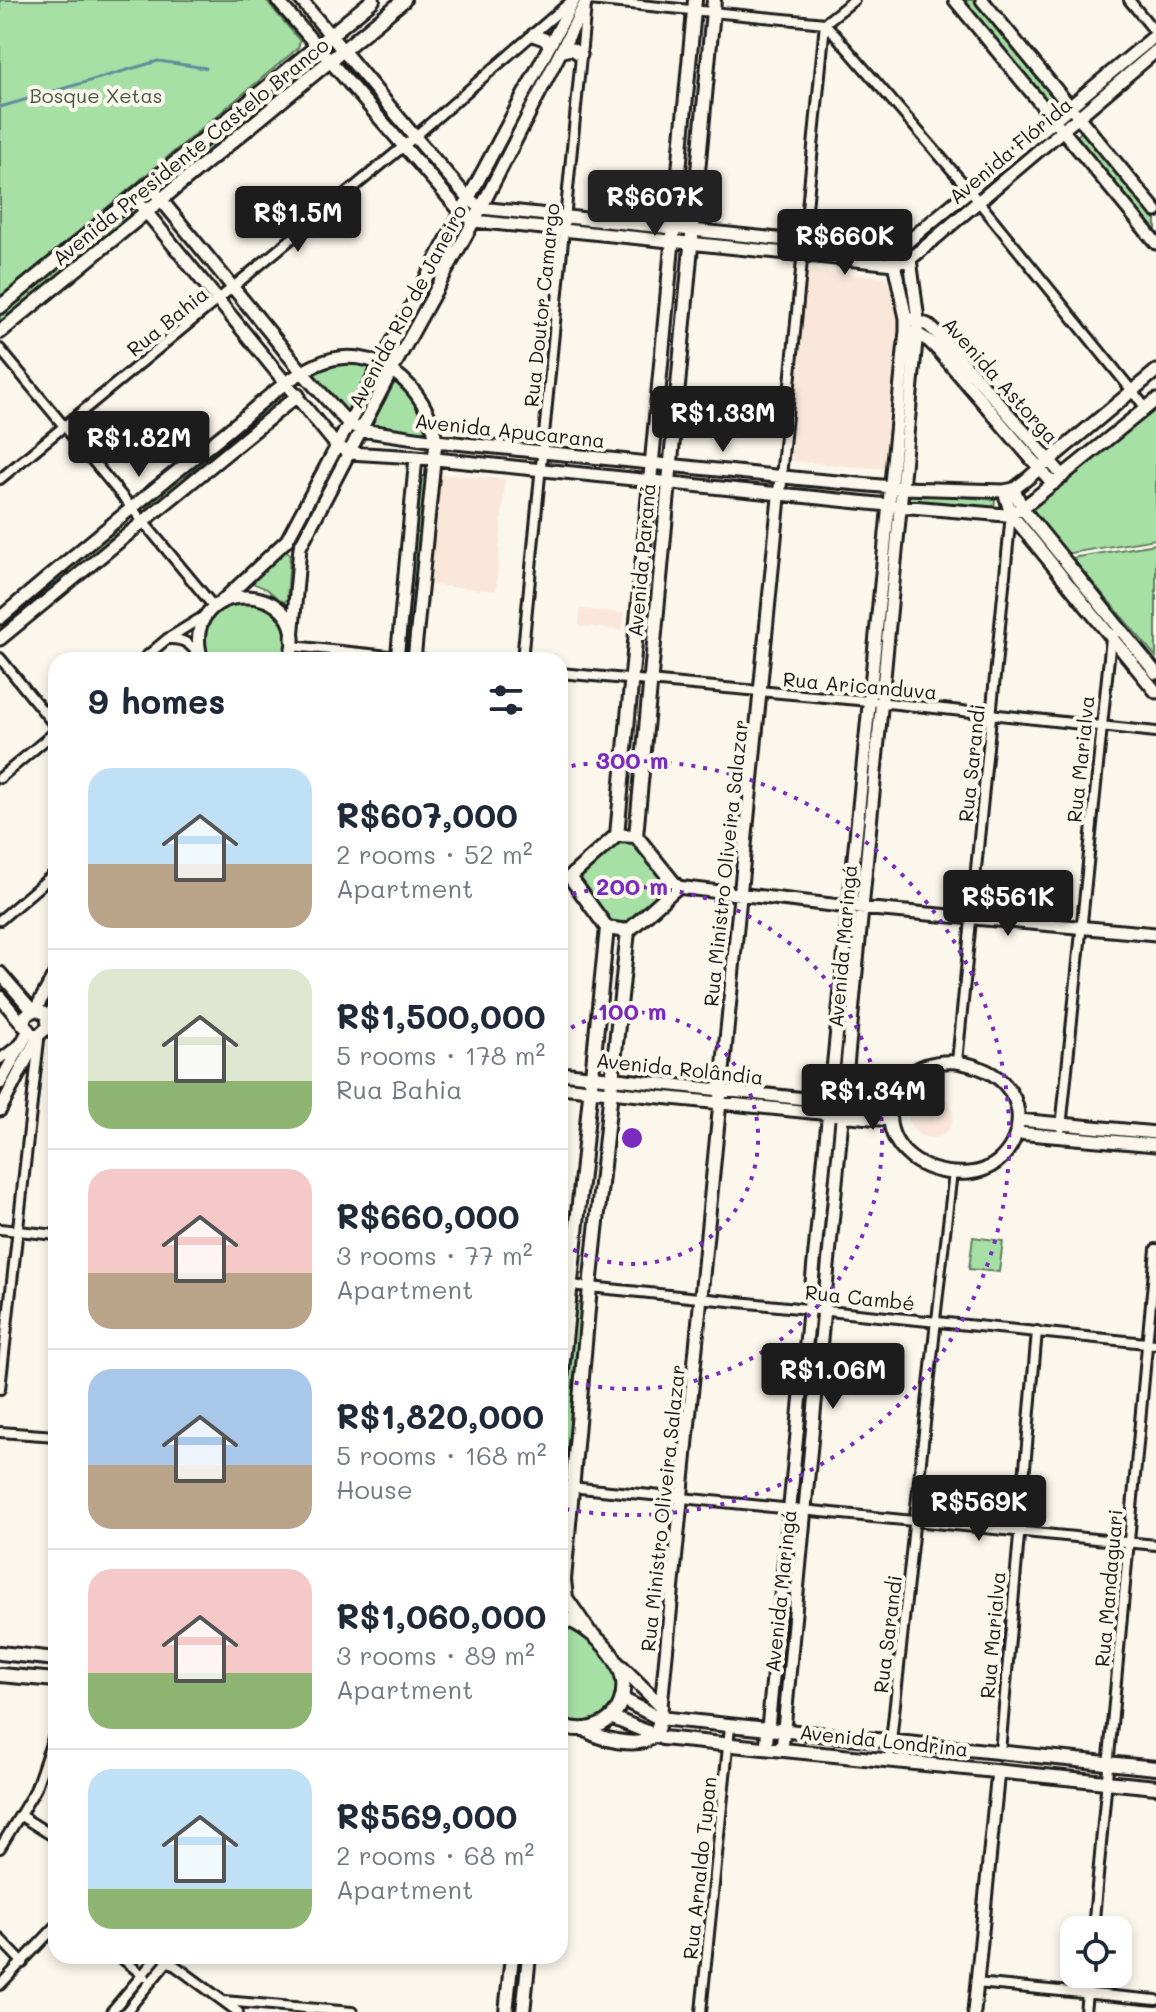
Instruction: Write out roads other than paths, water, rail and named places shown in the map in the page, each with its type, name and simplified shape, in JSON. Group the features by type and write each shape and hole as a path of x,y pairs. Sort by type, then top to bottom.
{"main road":[{"name":"Avenida Presidente Castelo Branco","path":"0,307 373,0"},
{"name":"Avenida Presidente Castelo Branco","path":"0,332 404,0"},
{"name":"Avenida Paraná","path":"617,835 695,6"},
{"name":"Avenida Paraná","path":"636,836 713,6"},
{"path":"691,43 699,38 707,41 709,46"},
{"path":"677,203 683,211 696,205"},
{"path":"670,276 677,270 687,273 689,278"},
{"path":"657,421 666,426 675,422"},
{"path":"647,505 654,500 666,506"},
{"path":"633,657 643,664 653,658"},
{"path":"628,712 641,706 648,714"},
{"path":"619,810 626,817 636,815 639,810"},
{"path":"568,874 617,835 636,836 677,887 628,931 568,1478"},
{"path":"568,880 607,928 628,931"},
{"path":"568,1260 607,928"},
{"path":"568,1599 588,1630 660,1712 653,1736 645,1741 599,1738 585,1729"},
{"path":"568,1621 588,1630"},
{"path":"0,1653 48,1658"},
{"path":"568,1728 585,1729 613,1718 622,1699 623,1682 617,1662"},
{"path":"0,1675 48,1679"},
{"name":"Avenida Londrina","path":"622,1699 660,1712 730,1727 1156,1768"},
{"name":"Avenida Londrina","path":"613,1718 653,1736 1156,1787"},
{"path":"998,1771 1000,1752"},
{"path":"506,2012 511,1964"},
{"path":"523,2012 528,1964"}],"street":[{"name":"Avenida Flórida","path":"277,0 460,211 474,221 894,264 910,259 974,196 1074,112 1156,51"},
{"path":"301,0 415,137 468,198 481,208"},
{"name":"Rua Bahia","path":"0,479 415,137 573,0"},
{"name":"Avenida Rio de Janeiro","path":"215,608 287,540 573,0"},
{"path":"588,0 713,6 825,23 974,196 1132,390 1151,404 1011,514"},
{"name":"Avenida Rio de Janeiro","path":"291,652 300,547 588,0"},
{"name":"Rua Doutor Camargo","path":"523,652 588,0"},
{"path":"825,23 854,0"},
{"path":"955,0 1156,243"},
{"path":"982,0 1156,211"},
{"path":"1129,0 1156,34"},
{"name":"Rua Ministro Oliveira Salazar","path":"660,1712 825,23"},
{"name":"Avenida Flórida","path":"1074,112 1156,34"},
{"path":"533,35 550,45"},
{"path":"563,51 572,49 581,55"},
{"name":"Avenida Apucarana","path":"149,185 303,373 348,423 361,430 436,441 781,477 896,487 1009,490"},
{"name":"Avenida Flórida","path":"481,208 883,250 902,247 974,196"},
{"path":"134,197 336,445 349,453"},
{"path":"894,264 893,259 902,247 910,259"},
{"name":"Avenida Maringá","path":"782,1750 882,703 896,487 912,325 910,259"},
{"name":"Avenida Maringá","path":"894,264 912,325"},
{"name":"Avenida Astorga","path":"912,325 938,334 1049,460 1058,480"},
{"name":"Avenida Astorga","path":"912,325 938,350 1039,469 1058,480"},
{"path":"0,349 215,608"},
{"path":"0,618 131,507 288,383 318,364 360,359 380,364 407,382 422,400 432,421 436,441 415,652"},
{"path":"1009,490 1039,469 1156,371"},
{"path":"0,639 298,395 303,373"},
{"path":"398,652 416,457 436,441"},
{"path":"502,466 504,448"},
{"name":"Avenida Apucarana","path":"349,453 416,457 895,506 1011,514"},
{"path":"694,486 690,479 695,469"},
{"path":"1009,490 1156,673"},
{"path":"1009,490 1011,514 1156,692"},
{"name":"Avenida Maringá","path":"766,1748 869,701 895,506"},
{"name":"Rua Sarandi","path":"957,1062 1011,514"},
{"path":"287,540 300,547"},
{"path":"152,652 233,597 246,595 267,600 283,613 291,652"},
{"path":"201,652 199,638 215,608"},
{"path":"1111,638 1120,629"},
{"name":"Rua Marialva","path":"1060,1130 1111,638"},
{"path":"167,639 183,640 196,652"},
{"path":"0,658 48,719"},
{"name":"Rua Aricanduva","path":"568,674 869,701 1156,732"},
{"path":"0,778 48,736"},
{"path":"855,846 869,846"},
{"path":"0,920 48,879"},
{"path":"677,887 849,907 1156,934"},
{"path":"0,973 34,1010 44,1012 48,1017"},
{"path":"0,1389 33,1087 32,1034 25,1016 34,1010 48,986"},
{"path":"0,997 32,1034 48,1035"},
{"path":"0,1059 32,1034 48,1027"},
{"path":"0,1110 4,1080 32,1034"},
{"path":"4,1080 32,1034"},
{"path":"957,1062 987,1071 1005,1084 1016,1101 1019,1120 1017,1133 1008,1151 991,1166 976,1172 929,1168 907,1156 893,1137 890,1114 899,1086 915,1069 930,1063 957,1062"},
{"name":"Avenida Rolândia","path":"568,1076 589,1083"},
{"path":"4,1080 33,1087"},
{"name":"Avenida Rolândia","path":"568,1086 589,1083 612,1085 890,1114"},
{"path":"1019,1120 1060,1130 1156,1145"},
{"path":"1017,1133 1060,1130 1156,1133"},
{"path":"936,1320 953,1172"},
{"path":"0,1229 48,1234"},
{"name":"Rua Mandaguari","path":"1094,1916 1128,1542 1152,1344 1156,1249"},
{"name":"Rua Cambé","path":"568,1285 1152,1344"},
{"name":"Rua Sarandi","path":"889,1760 917,1521 936,1320"},
{"name":"Rua Marialva","path":"1000,1752 1037,1331"},
{"path":"0,1432 48,1435"},
{"path":"568,1487 1156,1545"},
{"path":"782,1592 798,1593"},
{"name":"Rua Arnaldo Tupan","path":"701,2012 730,1727"},
{"path":"0,1848 35,1790 48,1752"},
{"path":"974,2012 998,1771"},
{"path":"21,1816 48,1833"},
{"path":"0,1985 48,1935"},
{"path":"0,1939 23,1963"},
{"path":"129,1964 152,1983"},
{"path":"111,2012 156,1964"},
{"path":"126,2012 152,1983 162,1964"},
{"path":"174,1964 238,2012"},
{"path":"976,1983 1156,2000"},
{"path":"1085,2012 1088,1988"},
{"path":"224,2001 264,2008 352,2012"}],"waterway":[{"path":"0,107 158,61 206,68"}],"park label":[{"name":"Bosque Xetas","path":"96,95"}]}
